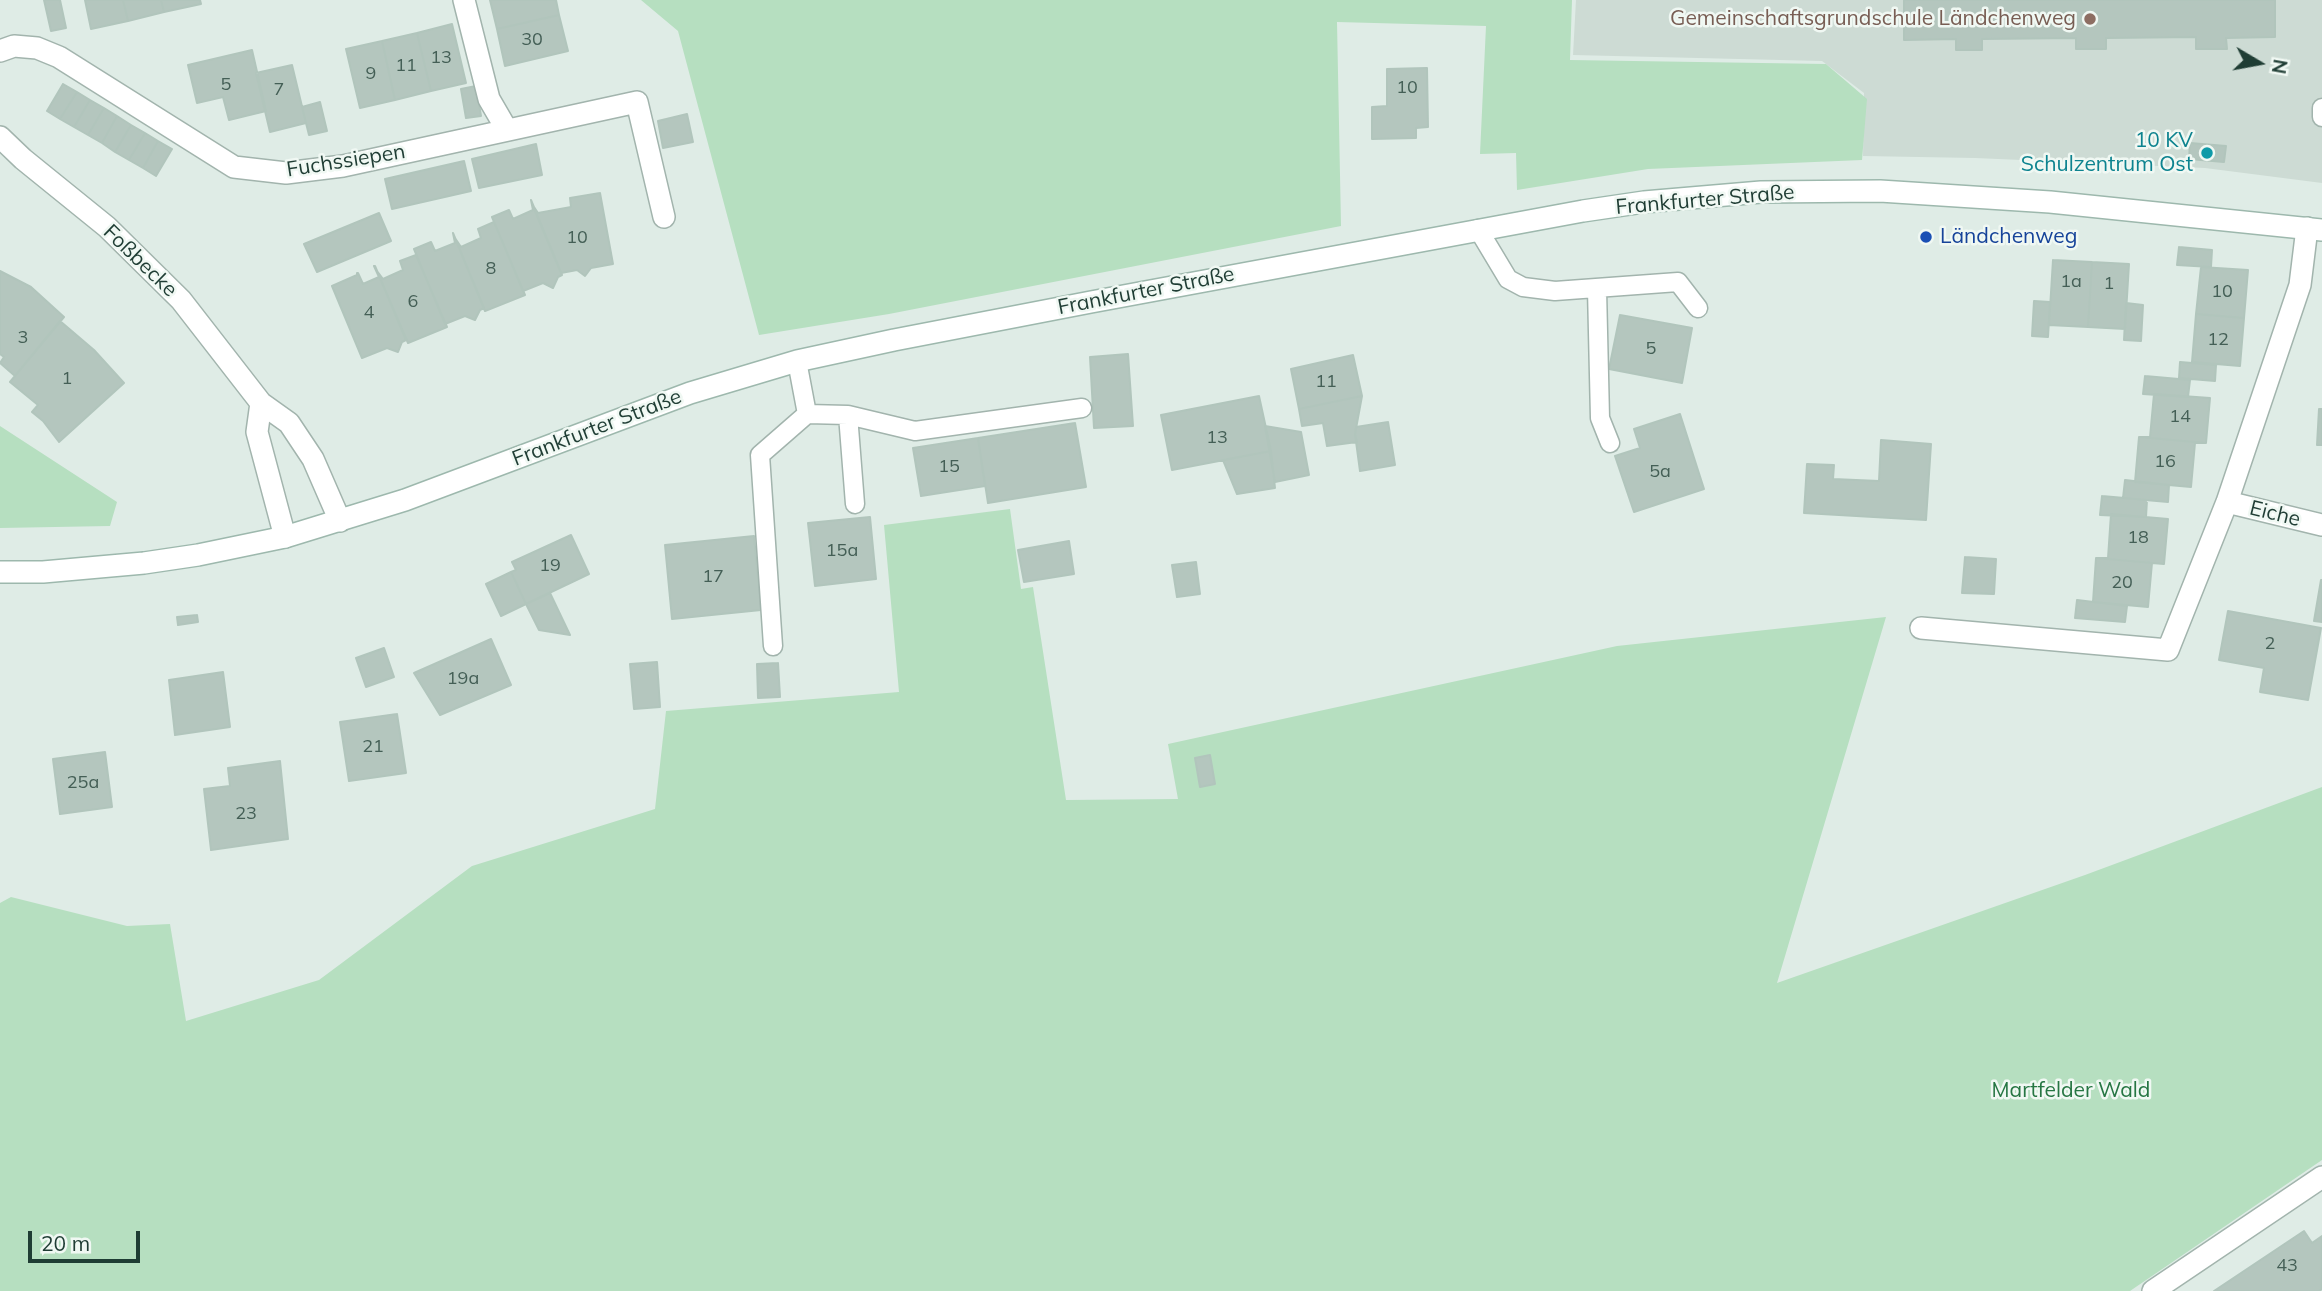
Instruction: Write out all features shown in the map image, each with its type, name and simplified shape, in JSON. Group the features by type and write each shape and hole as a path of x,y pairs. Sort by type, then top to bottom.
{"street":[{"path":"464,0 489,99 508,130"},
{"name":"Fuchssiepen","path":"0,51 14,46 37,48 59,57 234,167 286,173 343,166 638,102 664,217"},
{"name":"Foßbecke","path":"0,137 107,227 181,300 261,403 289,423 313,459 340,521"},
{"name":"Frankfurter Straße","path":"0,572 43,572 144,563 285,537 471,476 690,393 797,361 907,337 1583,211 1760,192 1880,191 2050,202 2315,229"},
{"path":"1921,628 2168,650 2227,502 2300,285 2315,229"},
{"path":"261,403 257,432 285,537"},
{"name":"Eiche","path":"2227,502 2322,525"},
{"path":"2153,1291 2322,1177"}],"lane":[{"path":"2322,108 2322,117"},
{"path":"1478,229 1508,279 1523,287 1555,291 1678,282 1698,308"},
{"path":"1597,289 1600,418 1610,443"},
{"path":"797,361 807,414"},
{"path":"773,646 760,455 807,414 848,415 915,431 1083,408"},
{"path":"848,415 855,504"}],"shaded area":[{"path":"1576,0 2322,0 2322,183 2205,168 1863,156 1864,93 1822,61 1573,55"}],"green space":[{"path":"641,0 1572,0 1570,60 1826,64 1867,99 1862,160 1648,169 1517,190 1516,153 1480,154 1486,26 1337,22 1341,226 889,314 759,335 678,31"},
{"path":"0,426 117,502 110,526 0,528"},
{"name":"Martfelder Wald","path":"1010,509 1021,589 1033,587 1066,800 1178,799 1168,744 1617,646 1886,617 1777,983 2085,875 2322,787 2322,1160 2130,1291 0,1291 0,903 11,897 127,926 170,924 186,1021 319,980 472,866 655,809 666,711 899,692 884,525"}],"building":[{"path":"44,0 60,0 66,28 51,31"},
{"path":"85,0 123,0 128,21 91,29"},
{"path":"123,0 161,0 164,12 128,21"},
{"path":"161,0 200,0 201,4 164,12"},
{"path":"490,0 556,0 559,15 497,29"},
{"name":"Gemeinschaftsgrundschule Ländchenweg","path":"1904,0 2275,0 2275,37 2226,38 2227,49 2196,49 2196,37 2106,38 2106,49 2076,49 2076,38 1982,39 1982,50 1956,50 1956,39 1904,40"},
{"path":"559,15 568,51 505,66 497,29"},
{"path":"452,24 466,83 431,91 417,33"},
{"path":"417,33 431,91 395,100 382,41"},
{"path":"382,41 395,100 360,108 346,49"},
{"path":"252,50 266,111 229,120 223,97 197,103 188,65"},
{"path":"292,65 306,123 270,132 256,73"},
{"path":"1427,68 1428,127 1416,128 1416,138 1372,139 1372,107 1387,106 1387,69"},
{"path":"63,84 77,92 60,119 47,111"},
{"path":"476,86 481,116 466,118 461,89"},
{"path":"77,92 90,100 74,127 60,119"},
{"path":"90,100 104,108 88,135 74,127"},
{"path":"320,102 327,131 309,135 302,107"},
{"path":"104,108 117,116 102,143 88,135"},
{"path":"687,114 693,142 663,148 658,121"},
{"path":"117,116 131,125 115,152 102,143"},
{"path":"131,125 145,133 129,160 115,152"},
{"path":"145,133 158,141 143,168 129,160"},
{"path":"158,141 172,149 156,176 143,168"},
{"name":"10 KV Schulzentrum Ost","path":"2190,143 2226,146 2224,162 2189,159"},
{"path":"536,144 542,175 479,188 472,159"},
{"path":"464,161 471,191 392,209 385,179"},
{"path":"600,193 613,264 591,268 585,276 577,270 561,273 532,204 538,213 571,207 570,198"},
{"path":"531,200 562,275 558,277 553,288 543,283 523,291 492,217 509,210 513,219 533,210"},
{"path":"379,213 391,241 317,272 304,244"},
{"path":"494,222 525,295 485,311 455,238 461,247 481,238 478,229"},
{"path":"453,233 484,308 475,320 465,316 445,324 414,249 431,242 435,251 455,243"},
{"path":"2179,247 2212,250 2211,267 2177,265"},
{"path":"416,255 447,327 408,343 377,271 383,279 403,270 400,261"},
{"path":"2053,260 2092,262 2088,327 2049,325"},
{"path":"2092,262 2129,264 2125,329 2088,327"},
{"path":"375,266 406,340 402,342 398,352 387,348 362,358 332,286 357,273 363,284 379,277"},
{"path":"2201,267 2248,270 2244,318 2196,314"},
{"path":"0,271 31,287 64,317 15,376 0,363 4,357 0,354"},
{"path":"2034,301 2050,302 2048,337 2032,336"},
{"path":"2126,303 2143,305 2141,341 2124,340"},
{"path":"2196,314 2244,318 2240,366 2192,362"},
{"path":"1620,315 1692,328 1682,383 1609,369"},
{"path":"60,321 94,350 124,383 59,442 43,421 32,412 38,405 10,382"},
{"path":"1128,354 1133,426 1094,428 1090,357"},
{"path":"1353,355 1362,396 1299,409 1291,369"},
{"path":"2180,362 2216,365 2215,381 2179,378"},
{"path":"2145,376 2190,380 2188,397 2143,394"},
{"path":"2154,394 2210,398 2206,443 2139,437 2150,437"},
{"path":"1259,396 1271,451 1172,470 1161,415"},
{"path":"1362,396 1355,434 1357,442 1327,446 1323,423 1302,426 1299,409"},
{"path":"2319,409 2322,409 2322,445 2317,445"},
{"path":"1680,414 1704,489 1634,512 1615,456 1640,448 1634,429"},
{"path":"1388,422 1395,465 1360,471 1356,427"},
{"path":"1075,423 1086,487 988,503 978,438"},
{"path":"1265,426 1301,432 1309,475 1275,482"},
{"path":"2139,437 2206,443 2195,443 2191,487 2135,482"},
{"path":"978,438 985,486 921,496 913,448"},
{"path":"1881,440 1931,444 1926,520 1804,513 1807,464 1834,465 1833,479 1879,481"},
{"path":"1271,451 1275,488 1237,494 1223,460"},
{"path":"2125,480 2169,485 2168,502 2123,498"},
{"path":"2102,496 2147,500 2146,517 2100,515"},
{"path":"2111,514 2168,519 2164,564 2096,558 2108,558"},
{"path":"870,517 876,579 815,586 808,523"},
{"path":"571,535 589,574 526,604 511,572 516,570 512,562"},
{"path":"754,536 761,610 672,619 665,545"},
{"path":"1069,541 1074,574 1024,582 1018,550"},
{"path":"1965,557 1996,559 1994,594 1962,593"},
{"path":"2096,558 2164,564 2152,563 2148,607 2093,602"},
{"path":"1196,562 1200,594 1177,597 1172,565"},
{"path":"511,572 526,604 501,616 486,584"},
{"path":"2322,580 2322,622 2314,621"},
{"path":"550,593 570,635 539,630 526,604"},
{"path":"2077,600 2127,606 2125,622 2075,618"},
{"path":"2228,611 2321,628 2308,700 2260,692 2264,668 2219,660"},
{"path":"197,615 198,622 178,625 177,617"},
{"path":"491,639 511,685 440,715 414,673"},
{"path":"384,648 394,677 366,687 356,658"},
{"path":"657,662 660,707 634,709 630,664"},
{"path":"778,663 780,697 758,698 757,664"},
{"path":"223,672 230,727 175,735 169,680"},
{"path":"397,714 406,773 349,781 340,722"},
{"path":"105,752 112,807 60,814 53,759"},
{"path":"1210,755 1215,784 1200,787 1195,758"},
{"path":"280,761 288,839 211,850 204,789 230,786 228,768"},
{"path":"2304,1231 2312,1243 2322,1236 2322,1289 2319,1291 2214,1291"}],"place":[{"name":"Gemeinschaftsgrundschule Ländchenweg","path":"2090,19"},
{"name":"10 KV Schulzentrum Ost","path":"2207,153"},
{"name":"Ländchenweg","path":"1926,237"}]}
